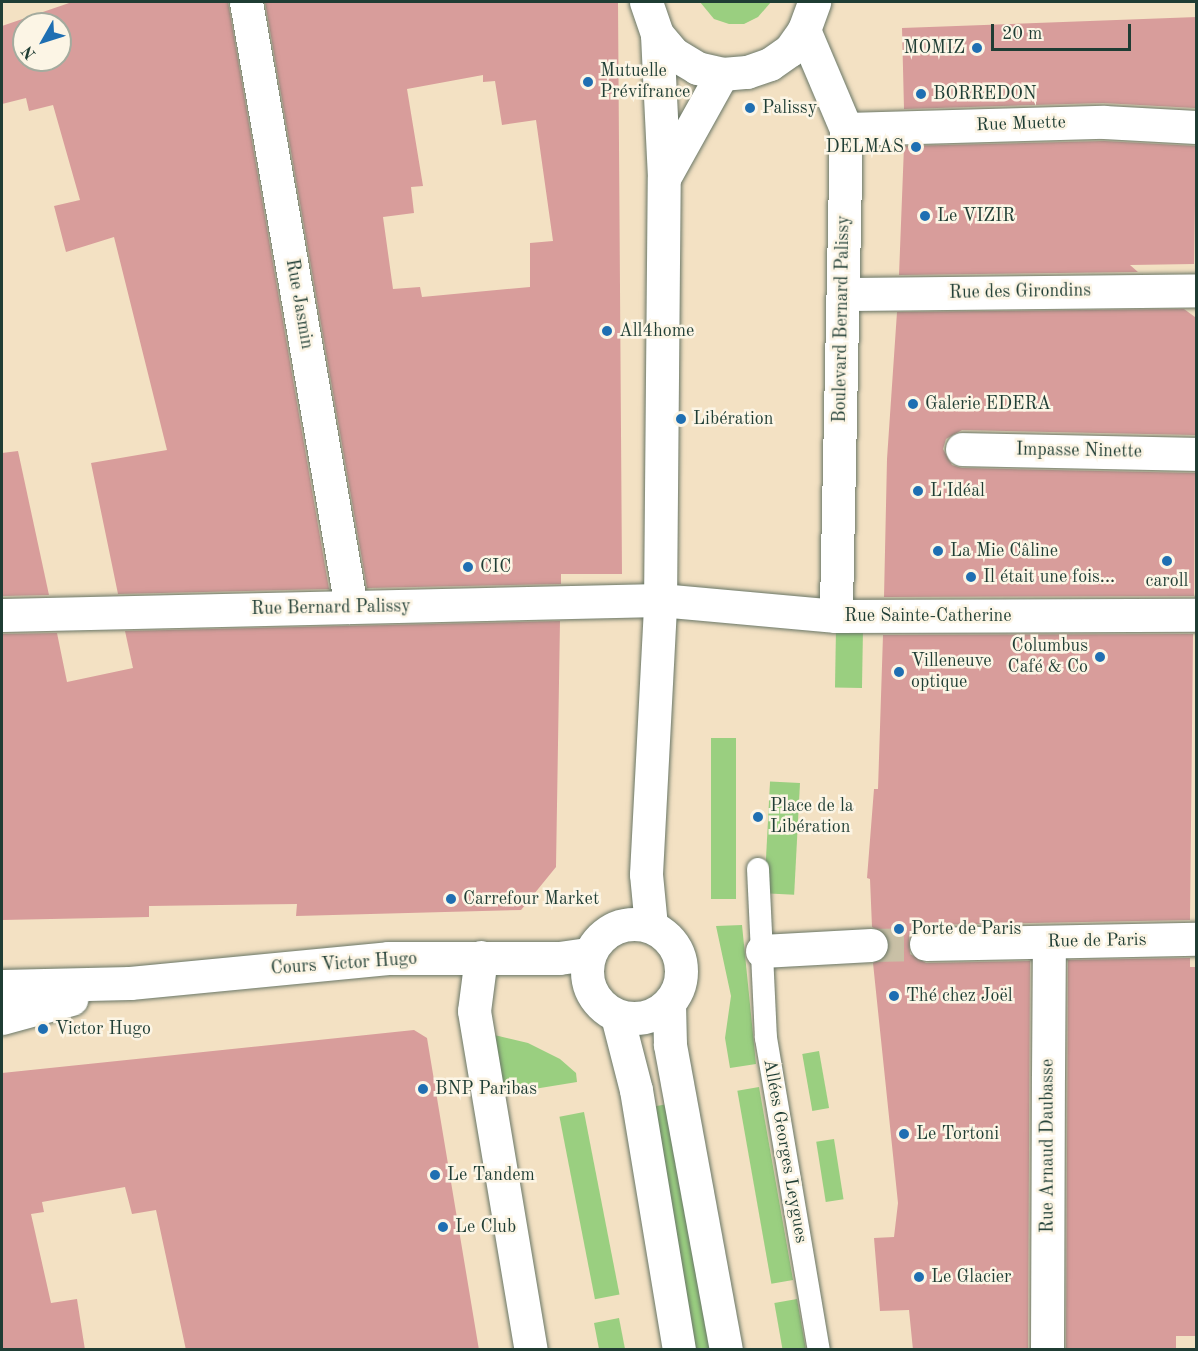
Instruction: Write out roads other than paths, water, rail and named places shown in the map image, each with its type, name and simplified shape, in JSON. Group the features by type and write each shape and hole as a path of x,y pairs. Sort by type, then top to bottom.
{"street":[{"name":"Rue Jasmin","path":"246,2 351,607"},
{"path":"641,925 646,874 660,604 664,178 657,34 646,2"},
{"path":"657,34 674,54 697,68 722,74 747,72 770,64 790,50 809,16"},
{"name":"Boulevard Bernard Palissy","path":"809,16 846,129 836,616"},
{"path":"664,178 722,74"},
{"name":"Rue Muette","path":"846,129 1104,122 1197,127"},
{"name":"Rue des Girondins","path":"843,294 1197,290"},
{"name":"Impasse Ninette","path":"962,449 1197,454"},
{"name":"Rue Bernard Palissy","path":"2,615 351,607 660,604"},
{"name":"Rue Sainte-Catherine","path":"660,604 836,616 1197,615"},
{"path":"641,925 667,936 677,951 682,969 679,988 669,1004 654,1015 635,1019 617,1016 601,1006 590,992 574,956 614,927 641,925"},
{"name":"Rue de Paris","path":"926,944 1197,939"},
{"name":"Rue Arnaud Daubasse","path":"1047,1350 1049,943"},
{"path":"762,951 871,945"},
{"name":"Cours Victor Hugo","path":"2,986 130,983 388,958 574,956"},
{"path":"481,957 474,1011 531,1350"},
{"name":"Cours Victor Hugo","path":"2,1018 130,983"},
{"path":"669,1004 670,1045 726,1350"},
{"path":"617,1016 636,1090 678,1350"}],"lane":[{"name":"Allées Georges Leygues","path":"758,868 766,1038 819,1350"}],"tunnel":[{"path":"871,945 926,944"}],"place":[{"name":"MOMIZ","path":"977,48"},
{"name":"Mutuelle Prévifrance","path":"588,82"},
{"name":"BORREDON","path":"921,94"},
{"name":"Palissy","path":"750,108"},
{"name":"DELMAS","path":"916,147"},
{"name":"Le VIZIR","path":"925,216"},
{"name":"All4home","path":"607,331"},
{"name":"Galerie EDERA","path":"913,404"},
{"name":"Libération","path":"681,419"},
{"name":"L'Idéal","path":"918,491"},
{"name":"La Mie Câline","path":"938,551"},
{"name":"caroll","path":"1167,561"},
{"name":"CIC","path":"468,567"},
{"name":"Il était une fois...","path":"971,577"},
{"name":"Columbus Café & Co","path":"1100,657"},
{"name":"Villeneuve optique","path":"899,672"},
{"name":"Place de la Libération","path":"758,817"},
{"name":"Carrefour Market","path":"451,899"},
{"name":"Porte de Paris","path":"899,929"},
{"name":"Thé chez Joël","path":"894,996"},
{"name":"Victor Hugo","path":"43,1029"},
{"name":"BNP Paribas","path":"423,1089"},
{"name":"Le Tortoni","path":"904,1134"},
{"name":"Le Tandem","path":"435,1175"},
{"name":"Le Club","path":"443,1227"},
{"name":"Le Glacier","path":"919,1277"}]}
